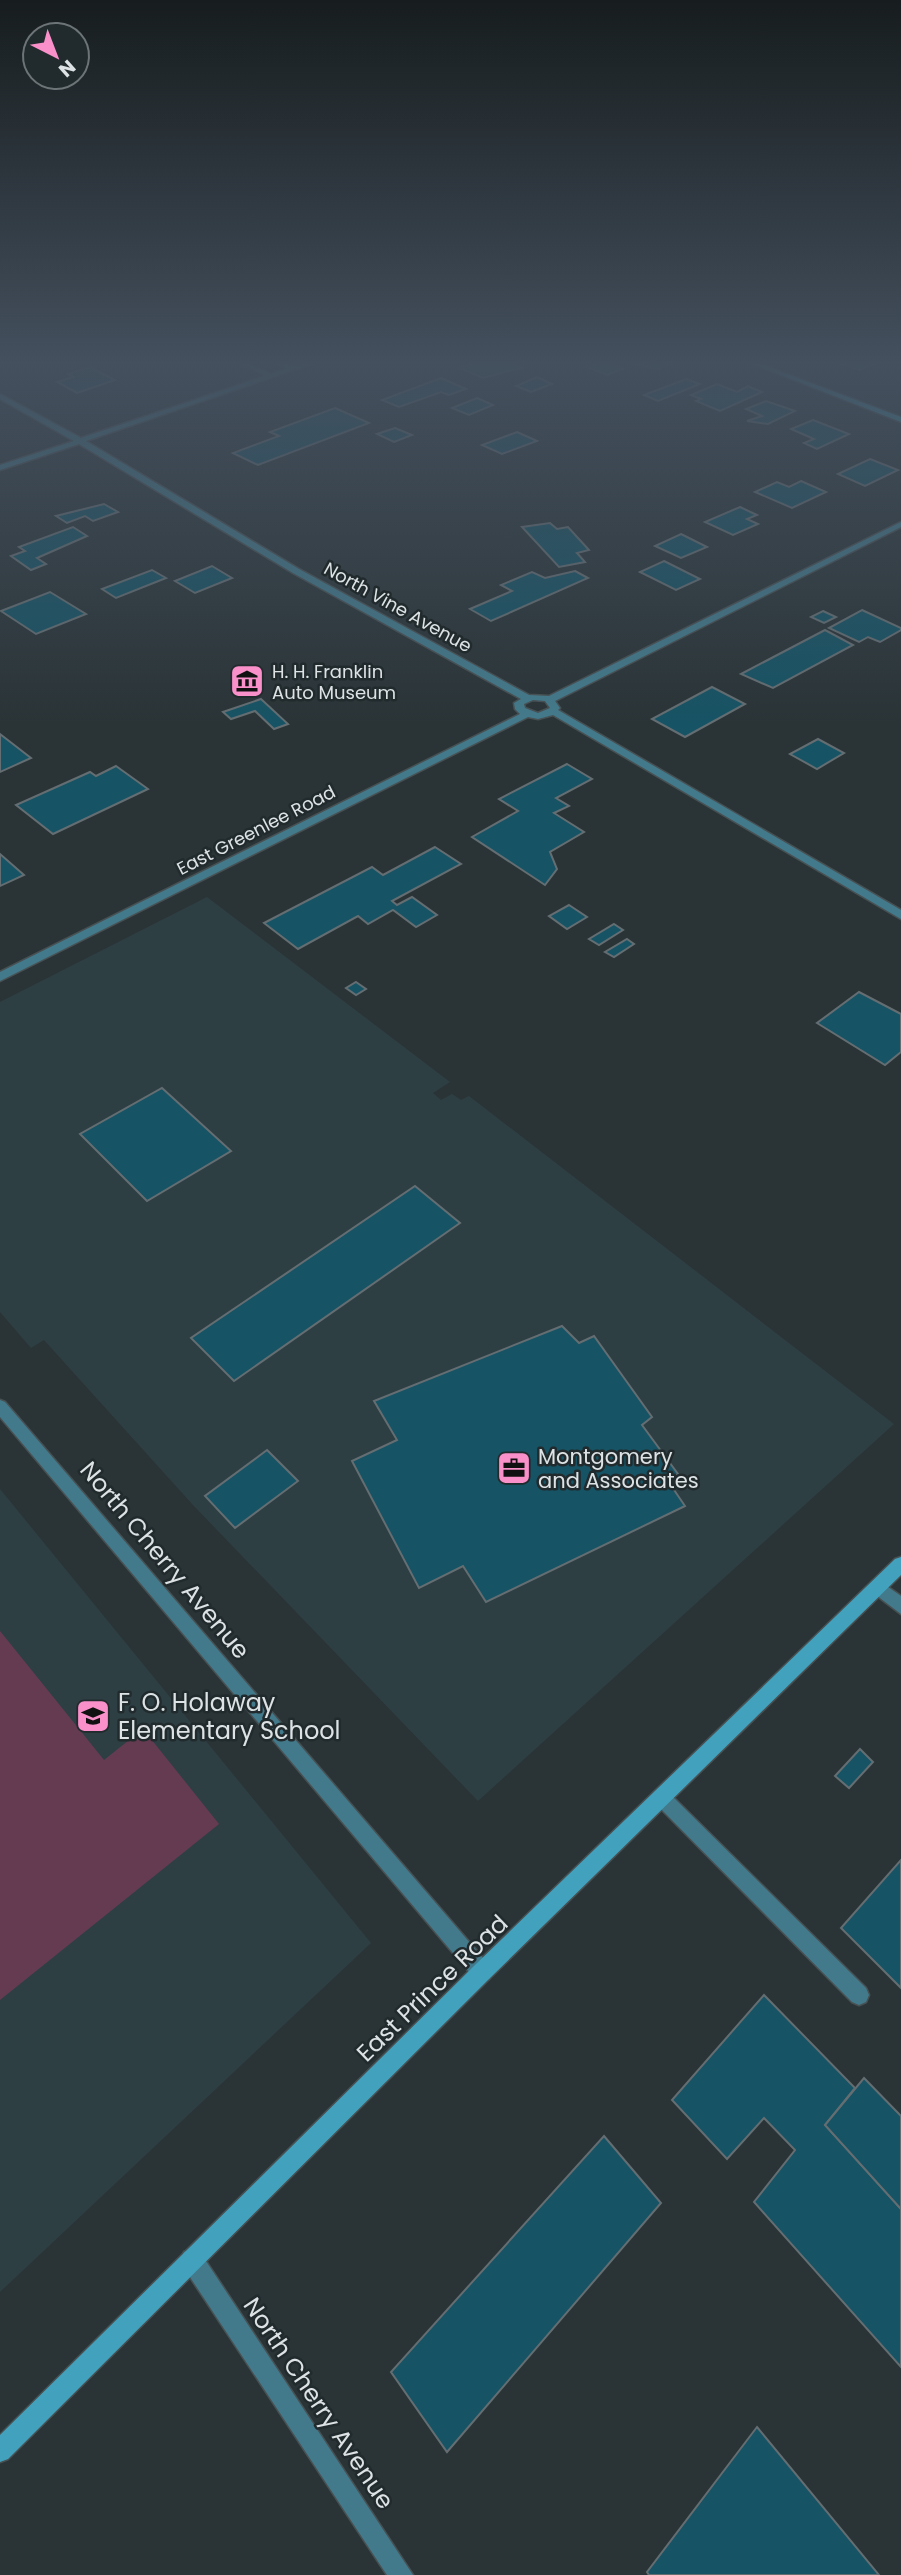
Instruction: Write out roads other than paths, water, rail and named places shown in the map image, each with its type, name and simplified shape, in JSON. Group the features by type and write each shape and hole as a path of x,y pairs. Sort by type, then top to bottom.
{"main road":[{"name":"East Prince Road","path":"0,2451 482,1972 663,1799 901,1564"}],"street":[{"name":"North Vine Avenue","path":"150,483 296,572 527,698"},
{"path":"551,706 901,524"},
{"path":"527,715 519,706 527,698 551,706 901,915"},
{"name":"East Greenlee Road","path":"0,977 527,715 544,715 551,706"},
{"name":"North Cherry Avenue","path":"0,1406 482,1972"},
{"path":"878,1587 901,1606"},
{"path":"663,1799 859,1995"},
{"name":"North Cherry Avenue","path":"192,2260 401,2575"}],"place":[{"name":"H. H. Franklin Auto Museum","path":"247,681"},
{"name":"Montgomery and Associates","path":"514,1468"},
{"name":"F. O. Holaway Elementary School","path":"93,1716"}]}
